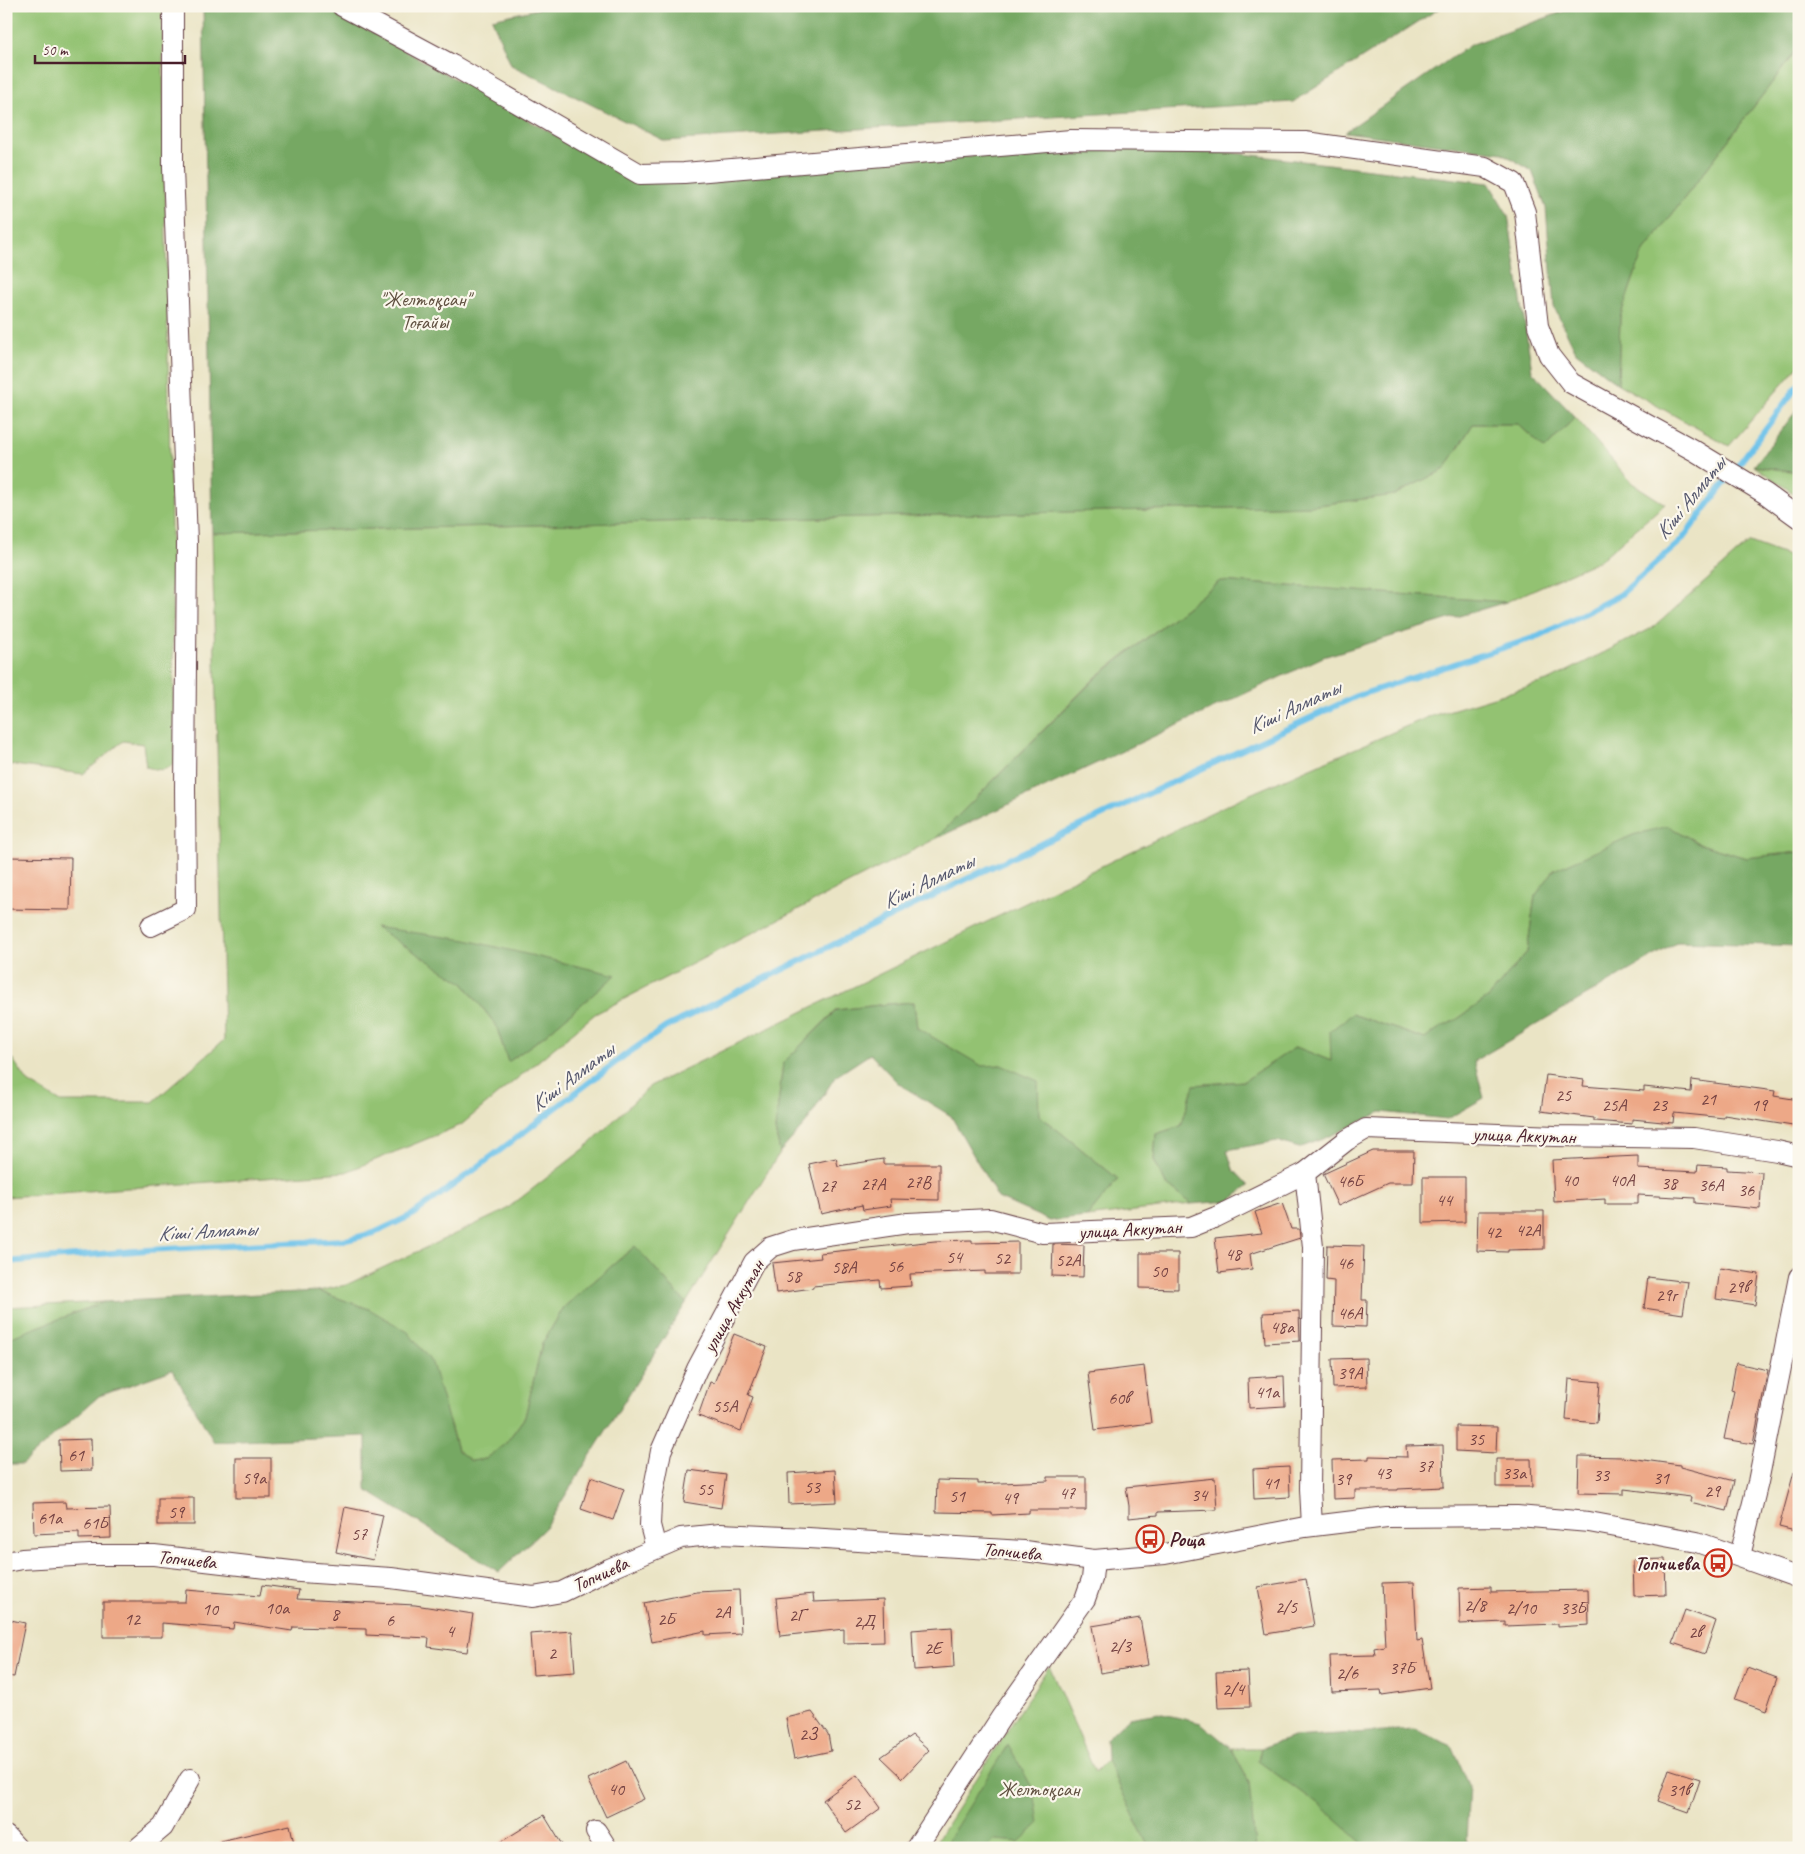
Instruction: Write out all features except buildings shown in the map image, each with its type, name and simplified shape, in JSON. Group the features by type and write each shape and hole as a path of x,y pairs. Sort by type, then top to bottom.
{"street":[{"path":"151,926 186,909 184,789 187,542 173,168 173,6"},
{"path":"342,6 452,65 640,174 684,173 1071,140 1305,142 1485,166 1514,183 1525,212 1538,326 1549,355 1572,383 1695,451 1766,494 1799,518"},
{"name":"улица Аккутан","path":"656,1548 650,1525 651,1503 661,1451 697,1369 754,1262 770,1247 793,1240 908,1223 990,1219 1043,1233 1191,1227 1216,1217 1304,1173 1347,1140 1366,1129 1555,1136 1694,1138 1799,1156"},
{"path":"1304,1173 1313,1247 1310,1489 1312,1526"},
{"path":"1740,1556 1758,1482 1799,1277"},
{"name":"Топчиева","path":"6,1562 90,1554 154,1555 300,1572 391,1578 533,1597 562,1592 609,1569 681,1538 720,1534 1024,1551 1094,1560 1165,1554 1312,1526 1387,1517 1517,1516 1589,1522 1697,1542 1799,1578"},
{"path":"916,1848 1002,1716 1085,1599 1092,1579 1094,1560"},
{"path":"138,1848 163,1827 190,1779"},
{"path":"6,1836 17,1848"}],"green space":[{"path":"6,6 162,6 175,761 165,769 159,770 146,767 143,744 123,741 83,774 6,764"},
{"name":"\"Желтоқсан\" Тоғайы","path":"203,6 325,6 637,181 859,162 1167,145 1489,183 1508,215 1532,371 1575,417 1545,449 1518,424 1473,424 1445,469 1394,495 1310,506 212,533"},
{"path":"551,6 1443,6 1293,102 665,141 511,65 492,19"},
{"path":"1579,6 1799,6 1799,47 1642,254 1620,317 1618,384 1576,352 1554,307 1546,208 1532,171 1502,153 1345,132 1470,45"},
{"path":"1799,47 1799,365 1729,446 1618,384 1620,317 1642,254"},
{"path":"1799,407 1799,472 1754,466"},
{"path":"1575,417 1632,483 1665,504 1600,560 1506,602 1220,581 1096,677 935,839 595,1014 461,1125 346,1172 6,1197 6,1129 11,1130 6,1109 6,1049 28,1082 61,1102 153,1102 224,1040 212,533 1310,506 1394,495 1445,469 1473,424 1518,424 1545,449","holes":["615,975 544,1036 508,1062 496,1025 463,983"]},
{"path":"1754,466 1799,472 1799,497"},
{"path":"1750,542 1799,560 1799,852 1746,858 1700,844 1668,826 1535,896 1527,952 1489,997 1425,1039 1352,1014 1331,1061 1296,1047 1244,1081 1194,1085 1181,1126 1156,1134 1154,1160 1166,1184 1191,1204 1087,1217 1118,1179 1039,1115 1001,1065 982,1067 917,1028 914,1002 888,1004 836,1010 783,1063 775,1130 780,1152 686,1303 635,1246 564,1307 542,1344 525,1417 506,1443 486,1459 471,1461 457,1450 450,1424 369,1309 318,1291 346,1285 504,1211 584,1149 650,1086 1241,798 1428,717 1550,680 1654,627"},
{"path":"1220,581 1506,602 1323,657 935,839 1097,677"},
{"path":"1668,826 1700,844 1746,858 1799,852 1799,946 1678,942 1474,1061 1484,1098 1447,1119 1381,1112 1326,1138 1299,1148 1277,1141 1227,1150 1233,1169 1249,1186 1229,1201 1191,1204 1166,1184 1154,1160 1156,1134 1181,1126 1194,1085 1244,1081 1296,1047 1331,1061 1330,1031 1352,1014 1425,1039 1489,997 1527,952 1535,896 1554,870 1633,835"},
{"path":"375,927 466,940 616,975 544,1036 508,1062 496,1025 463,983"},
{"path":"914,1002 917,1028 982,1066 1001,1065 1038,1081 1039,1115 1118,1179 1087,1217 1050,1221 998,1198 951,1116 899,1084 870,1054 835,1077 806,1123 780,1152 775,1130 783,1063 837,1010"},
{"path":"635,1246 686,1303 545,1528 499,1572 366,1490 366,1436 214,1442 172,1370 99,1396 22,1464 6,1464 6,1339 104,1302 318,1291 369,1309 408,1332 432,1363 457,1450 471,1461 486,1459 506,1443 525,1417 542,1344 564,1307"},
{"path":"104,1302 10,1338 6,1339 6,1307"},
{"name":"Желтоқсан","path":"1049,1666 1095,1772 1107,1760 1138,1823 1249,1782 1231,1748 1261,1748 1258,1761 1446,1848 932,1848"},
{"path":"1159,1713 1201,1723 1231,1748 1249,1782 1255,1848 1149,1848 1107,1760 1106,1739 1128,1718"},
{"path":"1414,1729 1452,1746 1469,1785 1466,1840 1470,1848 1364,1848 1361,1842 1323,1808 1258,1761 1261,1748 1293,1737"},
{"path":"1008,1744 1034,1791 1039,1823 1019,1842 995,1840 988,1848 943,1848"}],"waterway":[{"name":"Кіші Алматы","path":"6,1262 147,1250 346,1240 374,1233 412,1215 624,1056 666,1027 981,872 1357,696 1539,636 1620,595 1681,541 1799,384"}],"place":[{"name":"Роща","path":"1150,1539"},
{"name":"Топчиева","path":"1718,1563"}]}
